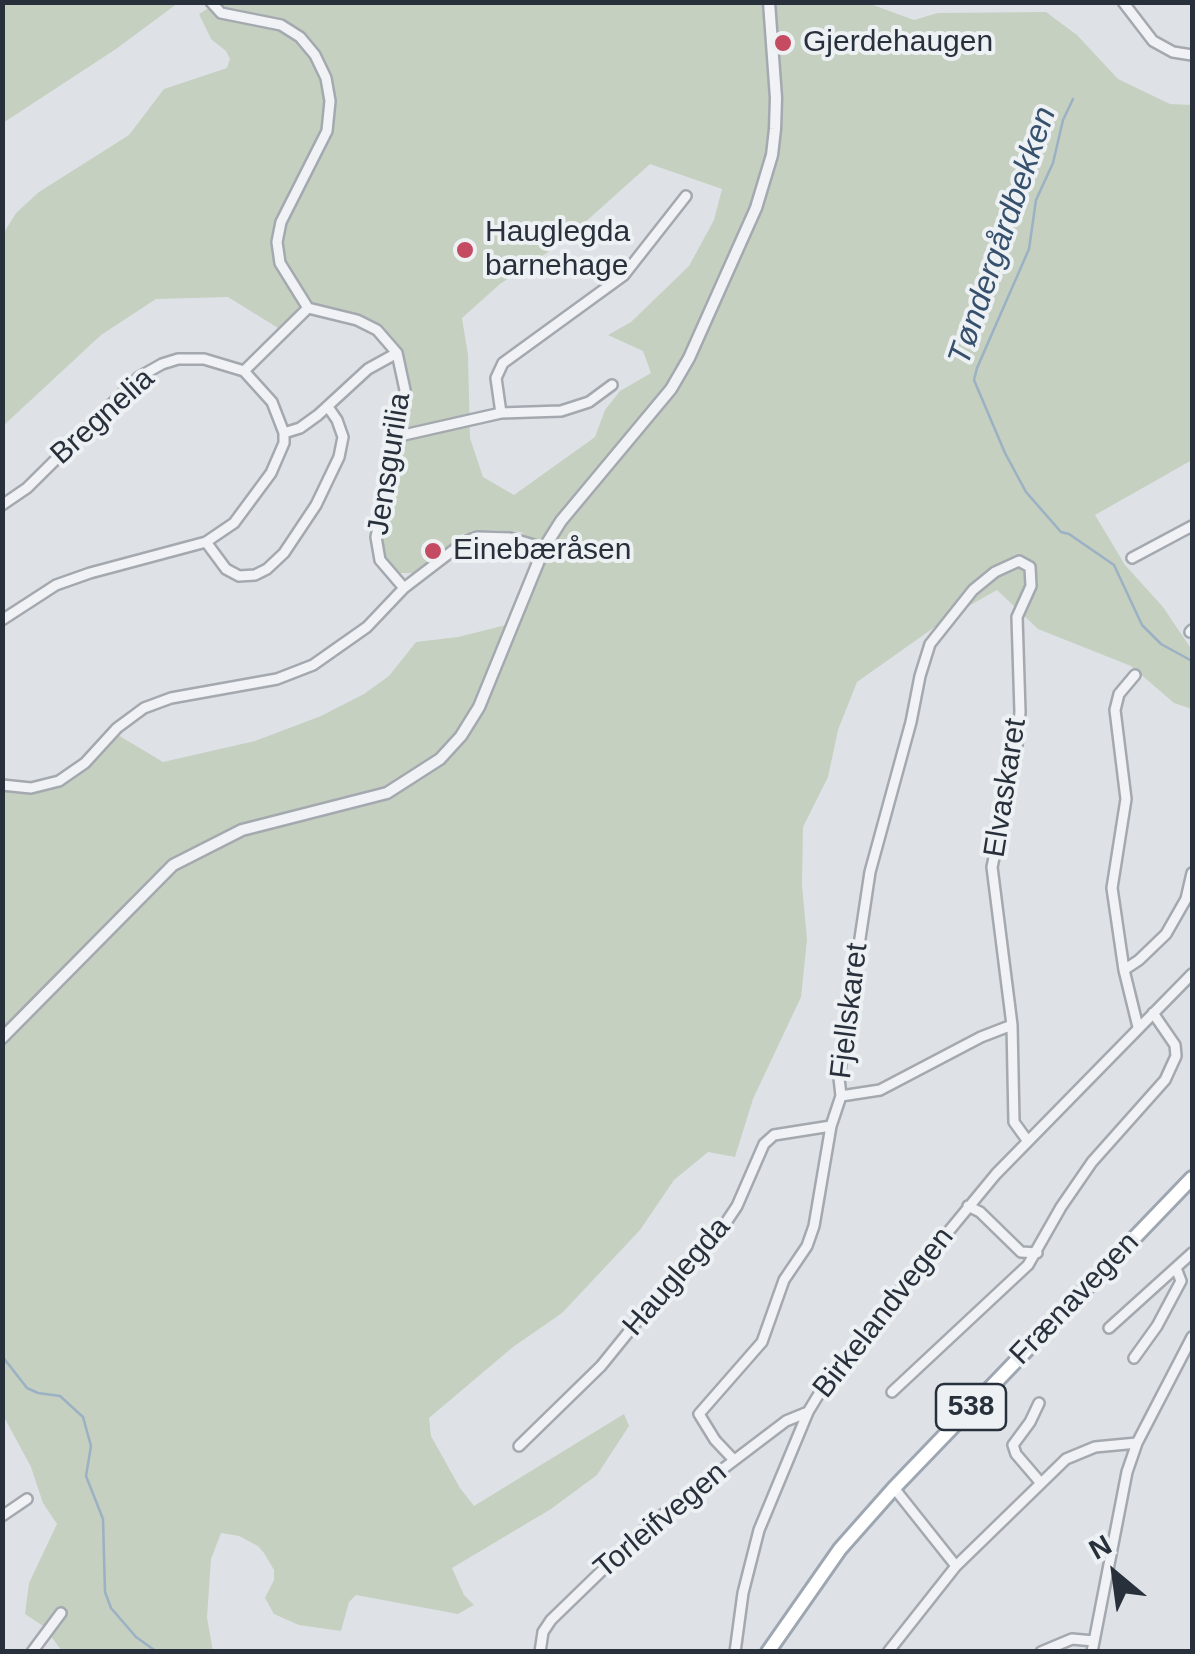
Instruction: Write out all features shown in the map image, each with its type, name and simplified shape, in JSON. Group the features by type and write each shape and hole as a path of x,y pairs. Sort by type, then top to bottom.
{"main road":[{"name":"Frænavegen","path":"768,1652 840,1549 894,1488 1192,1178"}],"street":[{"path":"2,620 56,585 206,542 234,523 279,456 284,433 272,402 244,371 308,308 280,263 277,242 280,222 327,131 330,101 326,78 315,55 290,31 255,18 221,13 211,2"},
{"path":"2,1038 173,865 242,830 387,793 440,759 461,736 479,707 544,548 671,390 756,208 772,155 775,128 769,2"},
{"path":"1123,2 1153,41 1173,52 1192,55"},
{"path":"501,413 496,378 503,363 624,275 686,196"},
{"name":"Jensgurilia","path":"308,308 357,320 377,330 397,353 405,390 376,537 380,560 404,588"},
{"path":"284,433 300,428 368,368 397,353"},
{"name":"Bregnelia","path":"2,505 27,488 139,376 162,364 204,359 244,371"},
{"path":"395,437 501,413 560,411 589,402 612,385"},
{"path":"206,542 226,569 239,576 267,570 284,554 306,524 340,456 343,437 338,420 328,407"},
{"path":"1132,558 1192,526"},
{"path":"2,784 32,788 58,781 85,763 117,728 144,708 171,698 278,678 313,664 368,627 404,588 464,542 510,538 544,548"},
{"name":"Elvaskaret","path":"1019,561 1030,567 1032,586 1018,617 1020,712 1016,756 992,867 1012,1025 1014,1122 1027,1140"},
{"name":"Fjellskaret","path":"733,1460 700,1419 700,1408 738,1372 770,1325 784,1280 807,1246 814,1226 840,1096 870,872 930,644 973,590 995,572 1019,561"},
{"path":"1135,675 1119,694 1115,710 1126,798 1112,888 1124,970 1138,1027"},
{"path":"1124,970 1166,934 1186,899 1192,873"},
{"name":"Birkelandvegen","path":"735,1652 743,1593 759,1530 808,1412 856,1341 968,1206 1027,1140 1192,974"},
{"path":"892,1392 1038,1253 1061,1207 1092,1162 1166,1080 1176,1056 1175,1045 1153,1013"},
{"path":"840,1096 880,1090 1012,1025"},
{"name":"Hauglegda","path":"519,1446 601,1366 669,1282 727,1221 764,1144 774,1135 831,1126"},
{"name":"Birkelandvegen","path":"968,1206 980,1212 1021,1252 1038,1253"},
{"path":"1109,1328 1192,1253"},
{"path":"1134,1358 1181,1281 1176,1268"},
{"path":"1041,1652 1072,1639 1093,1646 1127,1472 1137,1442 1192,1337"},
{"path":"1039,1403 1013,1444 1016,1454 1040,1482"},
{"name":"Torleifvegen","path":"540,1652 542,1632 649,1525 786,1421 808,1412"},
{"path":"888,1652 956,1566 1066,1459 1095,1447 1137,1442"},
{"path":"894,1488 956,1566"},
{"path":"2,1516 26,1498"},
{"path":"32,1652 62,1613"}],"green space":[{"path":"3,2 178,2 178,3 3,123"},
{"path":"865,2 914,20 938,13 1046,12 1077,35 1118,79 1170,104 1192,105 1192,460 1095,515 1125,565 1163,607 1192,650 1192,709 1174,703 1131,666 1038,629 997,590 949,617 857,682 838,730 828,777 803,827 802,885 807,940 801,997 753,1099 735,1157 708,1152 674,1180 640,1230 562,1313 513,1347 429,1418 431,1436 474,1506 624,1414 629,1426 597,1475 551,1509 452,1568 464,1595 474,1605 458,1614 356,1595 349,1602 341,1631 299,1625 274,1614 265,1598 274,1580 274,1570 264,1553 239,1536 221,1533 211,1559 207,1618 213,1651 62,1651 43,1626 25,1614 29,1583 57,1524 43,1503 31,1467 3,1415 2,779 27,789 67,779 109,747 118,735 163,762 255,741 321,716 389,676 416,642 510,624 542,551 521,532 492,530 462,534 418,573 400,573 390,566 381,543 381,528 391,481 402,375 367,323 312,312 278,328 228,297 156,299 101,335 3,426 3,234 16,213 39,192 129,135 164,89 227,68 230,59 226,51 211,39 199,14 217,3","holes":["650,164 722,189 714,220 689,266 631,322 608,335 643,351 651,373 620,391 605,410 595,437 514,495 483,477 470,438 468,355 462,318 500,284 563,242"]}],"waterway":[{"name":"Tøndergårdbekken","path":"1073,99 1063,120 1053,163 1036,200 1029,249 974,380 1026,492 1061,532 1114,565 1142,625 1161,644 1192,661"},
{"path":"2,1356 27,1388 60,1396 83,1417 91,1446 86,1476 103,1519 105,1592 111,1608 136,1637 157,1652"}],"place":[{"name":"Gjerdehaugen","path":"783,43"},
{"name":"Hauglegda barnehage","path":"465,250"},
{"name":"Einebæråsen","path":"433,551"}]}
